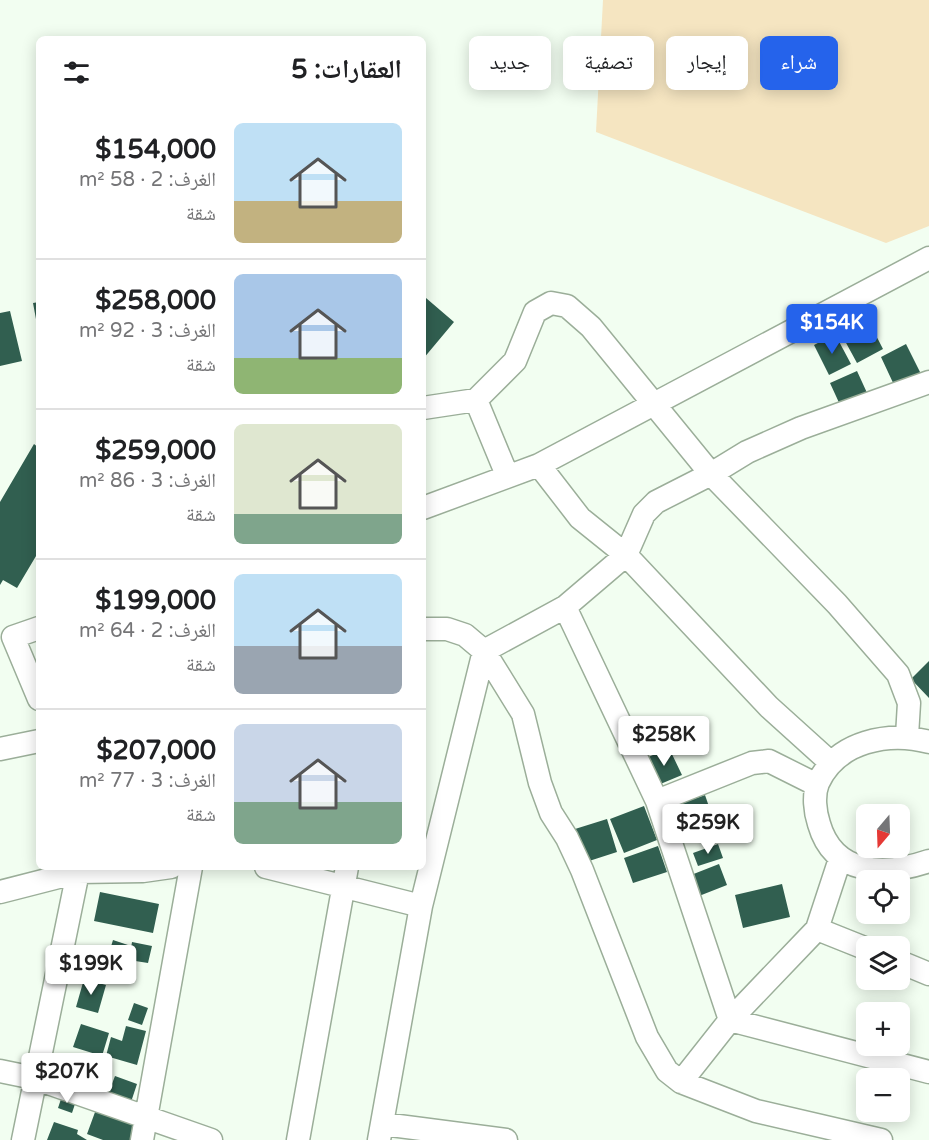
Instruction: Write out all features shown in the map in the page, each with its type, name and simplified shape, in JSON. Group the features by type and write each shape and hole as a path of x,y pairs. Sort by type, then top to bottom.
{"street":[{"path":"426,507 539,465 929,258"},
{"path":"426,408 476,400 514,361 535,312 545,305 560,303 591,327 711,474 837,604 898,674 909,703 918,739 876,740 847,750 831,763 817,784 815,812 823,838 840,859 866,869 895,868 929,861"},
{"path":"506,1140 381,1132 421,906 484,651 565,607 626,555 644,514 656,502 711,474 747,452 801,428 929,382"},
{"path":"476,400 507,475"},
{"path":"539,465 580,518 626,555 769,707 831,763"},
{"path":"565,607 657,801 730,1020"},
{"path":"36,629 7,638 36,693"},
{"path":"426,629 447,629 465,635 484,651 523,714 540,783 551,813 582,870 647,1037 667,1071 681,1082 756,1111 881,1140"},
{"path":"0,749 36,742"},
{"path":"657,801 752,763 769,761 817,784"},
{"path":"681,1082 730,1020 817,929 840,859"},
{"path":"0,892 78,870 150,870"},
{"path":"22,1140 78,870"},
{"path":"142,1140 190,870"},
{"path":"290,870 345,877 421,906"},
{"path":"298,1140 345,877"},
{"path":"817,929 856,945"},
{"path":"910,966 929,974"},
{"path":"730,1020 929,1072"},
{"path":"0,1071 34,1078 211,1140"}],"shaded area":[{"path":"603,0 929,0 929,226 886,243 596,132 598,90 654,90 654,36 601,36"}],"building":[{"path":"426,298 454,322 426,355"},
{"path":"36,302 36,319 33,303"},
{"path":"10,311 22,361 0,366 0,313"},
{"path":"866,316 883,349 857,363 839,330"},
{"path":"835,334 851,364 829,375 814,345"},
{"path":"906,344 921,374 895,387 881,357"},
{"path":"857,371 868,395 841,407 830,383"},
{"path":"34,444 36,446 36,556 17,588 3,580 0,585 0,502"},
{"path":"929,661 929,698 911,679"},
{"path":"669,748 682,775 658,785 646,758"},
{"path":"705,795 717,830 684,840 673,806"},
{"path":"644,806 657,840 624,853 610,819"},
{"path":"607,819 617,852 586,862 575,829"},
{"path":"718,844 723,858 698,866 693,853"},
{"path":"658,846 667,872 633,883 624,858"},
{"path":"719,864 727,885 699,896 691,875"},
{"path":"782,884 790,917 743,928 735,895"},
{"path":"100,892 159,904 153,933 94,921"},
{"path":"113,940 128,945 124,958 109,953"},
{"path":"132,942 152,946 148,963 129,960"},
{"path":"84,979 106,985 98,1013 76,1007"},
{"path":"134,1003 148,1008 142,1025 128,1020"},
{"path":"81,1024 109,1033 102,1056 73,1047"},
{"path":"126,1026 146,1031 137,1065 106,1056 111,1037 122,1041"},
{"path":"73,1062 110,1073 104,1094 67,1083"},
{"path":"115,1076 137,1084 131,1102 108,1094"},
{"path":"62,1096 76,1101 72,1113 58,1108"},
{"path":"98,1104 140,1120 132,1140 103,1140 87,1134"},
{"path":"54,1122 78,1130 77,1134 87,1140 47,1140"}]}
